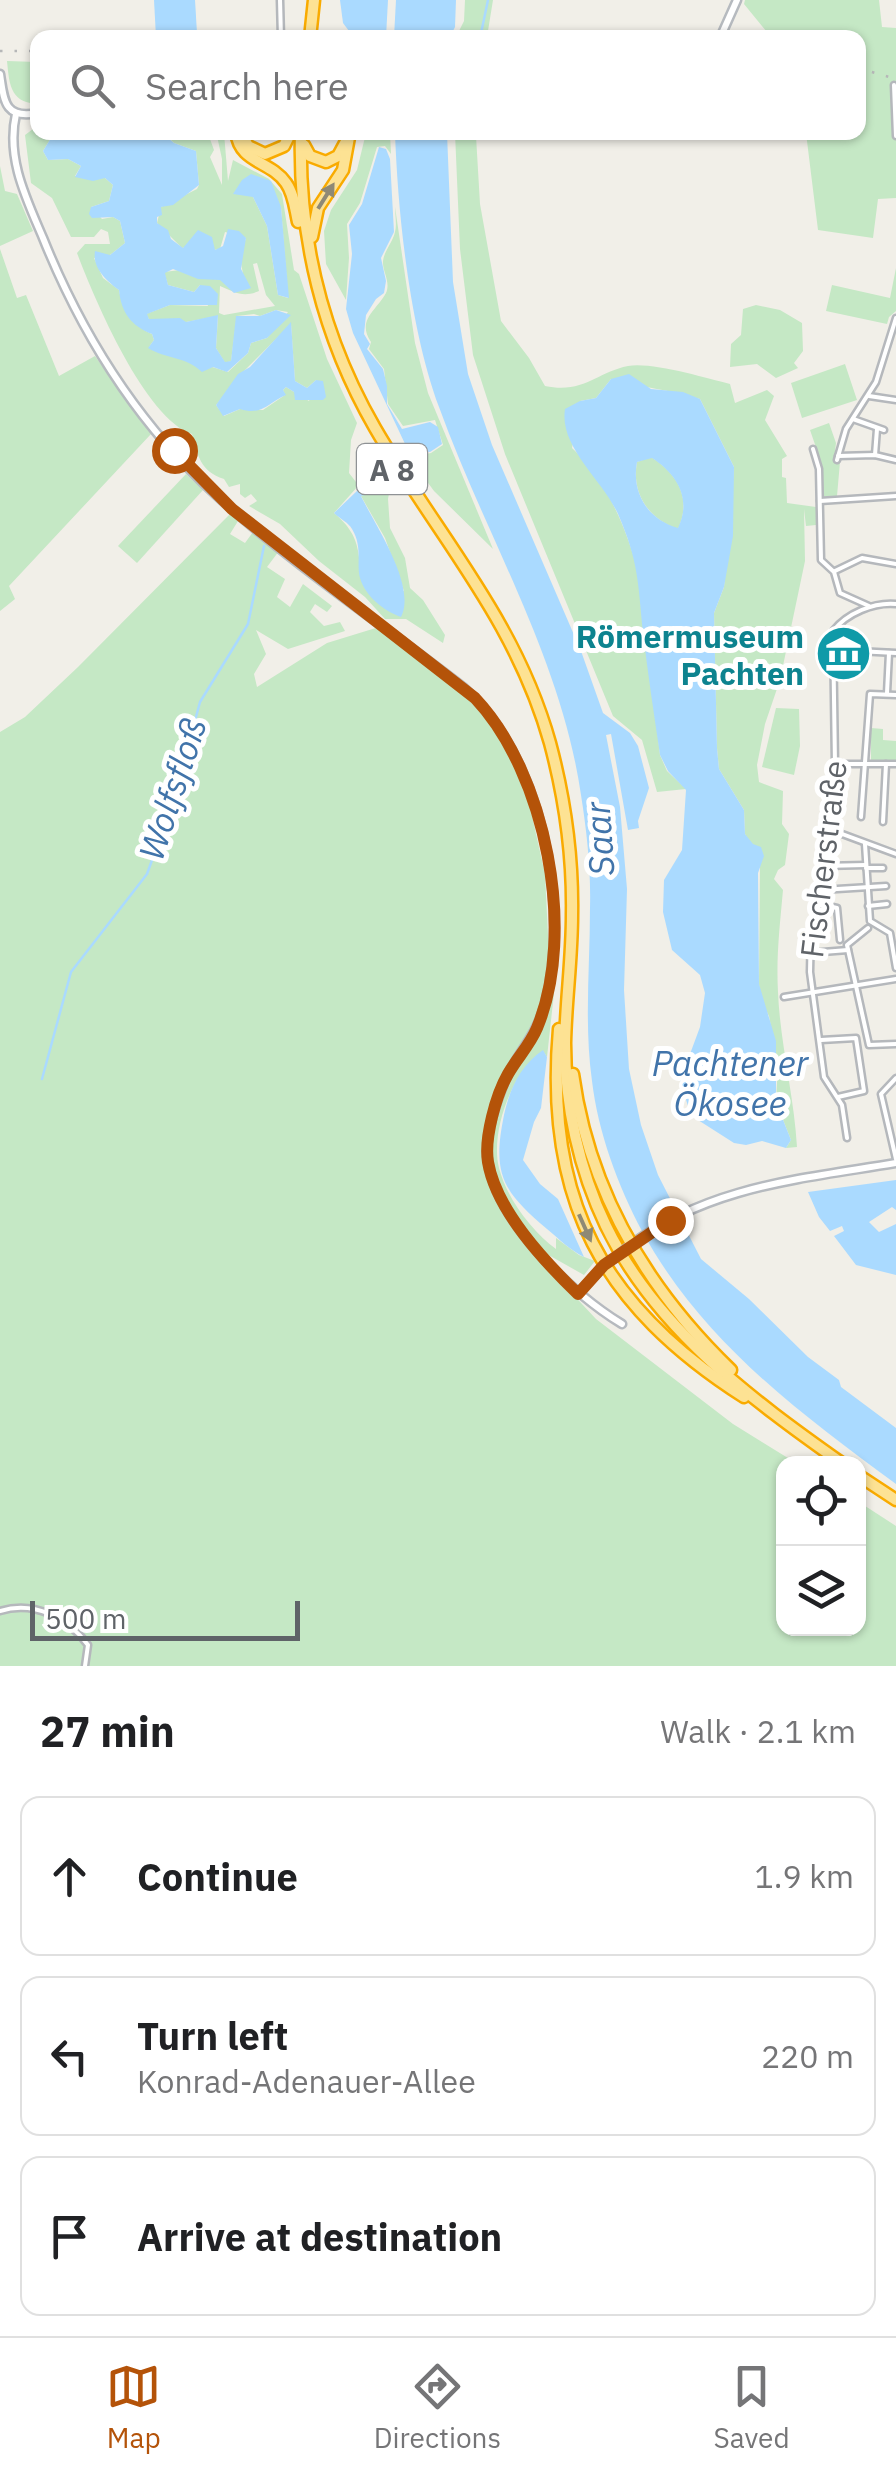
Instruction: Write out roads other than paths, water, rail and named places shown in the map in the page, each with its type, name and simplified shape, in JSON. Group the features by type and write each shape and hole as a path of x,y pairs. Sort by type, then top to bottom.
{"highway":[{"path":"307,30 310,0"},
{"path":"239,140 247,157 285,182 298,222"},
{"path":"244,140 266,154 290,140"},
{"name":"A 8","path":"297,140 298,222 319,321 350,395 388,463 488,605"},
{"name":"A 8","path":"298,140 312,264 330,332 356,392 394,459 488,605 542,716 566,815 572,916 560,1076 571,1144 584,1190 600,1229 635,1287 660,1318 706,1365 821,1456"},
{"path":"301,140 308,154 326,162 341,153 345,140"},
{"path":"312,264 314,222 320,204 343,170 347,140"},
{"path":"563,1024 588,1147 605,1195 630,1245 684,1321 769,1409"},
{"path":"563,1024 557,1108 562,1153 580,1216 634,1306 663,1335 745,1398"},
{"name":"A 8","path":"563,1024 566,1076 583,1166 606,1226 640,1284 710,1361 831,1456"},
{"path":"866,1483 896,1503"}],"main road":[{"path":"724,30 737,0"},
{"path":"0,74 4,101 16,114 13,144 22,185 64,292 107,368 214,494 463,687 496,721 510,744 529,789 546,852 553,906 553,956 539,1022 503,1086 488,1159 521,1230 578,1294 622,1324"},
{"path":"16,114 30,113"},
{"path":"578,1294 608,1262 684,1212 794,1178 896,1161"}],"street":[{"path":"280,0 281,30"},
{"path":"894,85 896,136"},
{"path":"896,318 882,366 869,396 842,438 838,458 876,455 896,460"},
{"path":"869,396 896,400"},
{"path":"853,418 880,430 876,455"},
{"path":"813,448 819,469 820,555 824,564 834,572 840,593 870,606 896,602"},
{"path":"820,501 896,496"},
{"path":"834,572 862,558 896,564"},
{"name":"Fischerstraße","path":"846,1138 842,1105 826,1082 812,993 811,926 819,904 835,764 833,631 836,625 870,606"},
{"path":"857,651 896,653"},
{"path":"887,694 889,652"},
{"path":"861,817 868,764 870,694 896,694"},
{"path":"835,764 896,764"},
{"path":"883,822 886,764"},
{"path":"826,828 896,854"},
{"path":"865,844 871,923 890,934 896,968"},
{"path":"822,866 883,868"},
{"path":"821,890 886,886"},
{"path":"819,904 837,908 840,940"},
{"path":"868,906 887,904"},
{"path":"868,928 849,942 848,950 867,1038 870,1047 896,1044"},
{"path":"810,953 848,950"},
{"path":"784,997 896,979"},
{"path":"821,1040 856,1038 864,1091 838,1097"},
{"path":"896,1078 881,1094 896,1161"},
{"path":"0,1611 24,1607 64,1620 88,1646 85,1666"}],"water":[{"path":"154,0 195,0 197,30 156,30"},
{"path":"340,0 388,0 386,30 348,30 343,23"},
{"path":"396,0 456,0 454,30 394,30"},
{"path":"50,140 170,140 196,151 199,185 173,205 161,207 157,223 183,248 198,230 212,237 215,250 223,246 228,229 239,231 246,238 241,269 251,288 234,293 220,280 198,279 173,269 165,273 168,285 194,292 200,285 210,286 218,294 217,305 170,305 147,314 149,319 180,318 186,322 218,315 216,348 225,362 231,361 236,316 260,316 276,310 291,315 267,338 251,343 248,353 227,372 213,367 202,372 148,348 154,340 152,334 128,317 119,290 96,263 95,251 110,255 125,243 120,221 113,217 92,218 89,214 91,207 109,201 113,185 105,178 93,181 75,177 81,166 68,159 48,160 43,151"},
{"name":"Saar","path":"395,140 447,140 453,282 468,374 492,445 581,651 603,713 630,733 638,746 649,788 639,828 628,830 611,734 606,735 620,807 627,889 624,990 629,1069 641,1125 658,1175 701,1259 808,1357 839,1380 841,1387 896,1428 896,1484 866,1461 866,1456 859,1456 788,1401 722,1340 666,1270 642,1231 617,1177 599,1120 590,1060 589,866 571,744 540,646 439,407 420,343 407,272"},
{"path":"379,147 386,149 390,159 394,232 381,258 386,281 384,293 366,315 364,334 370,344 367,349 383,369 387,404 402,429 430,422 438,427 442,444 430,452 409,450 406,446 353,333 346,309 352,254 349,225 362,204"},
{"path":"251,174 271,181 281,207 289,298 278,295 267,226 253,197 233,194"},
{"path":"291,322 295,381 307,388 316,380 323,381 326,397 295,400 294,392 286,387 286,395 264,408 240,409 223,416 216,405 238,374 250,367"},
{"name":"Pachtener Ökosee","path":"629,374 651,389 683,392 700,399 734,467 733,536 724,587 714,613 717,748 719,769 744,810 745,834 761,847 764,856 758,873 759,984 776,1041 776,1102 791,1140 786,1148 762,1141 734,1143 698,1120 689,1109 680,1081 700,1027 705,993 700,975 672,950 663,912 664,880 682,850 686,790 668,771 660,755 630,546 618,514 575,450 565,423 565,409 596,398 611,379","holes":["652,458 680,488 683,507 678,528 659,519 640,495 637,462"]},
{"path":"367,475 375,492 361,496 399,573 404,604 401,617 382,607 366,591 360,578 355,536 334,513 358,490"},
{"path":"543,1050 547,1057 541,1108 523,1160 540,1184 558,1199 584,1257 532,1216 510,1192 500,1167 501,1135 509,1096 522,1070"},
{"path":"896,1180 896,1210 892,1207 869,1222 879,1232 896,1224 896,1275 856,1265 834,1236 844,1231 842,1226 830,1231 808,1192"}],"waterway":[{"path":"482,30 488,0"},
{"name":"Wolfsfloß","path":"42,1079 71,972 147,874 173,802 200,702 248,624 264,546"}],"railway":[{"path":"0,51 30,51"},
{"path":"866,70 896,79"}],"place":[{"name":"Römermuseum Pachten","path":"843,654"}]}
